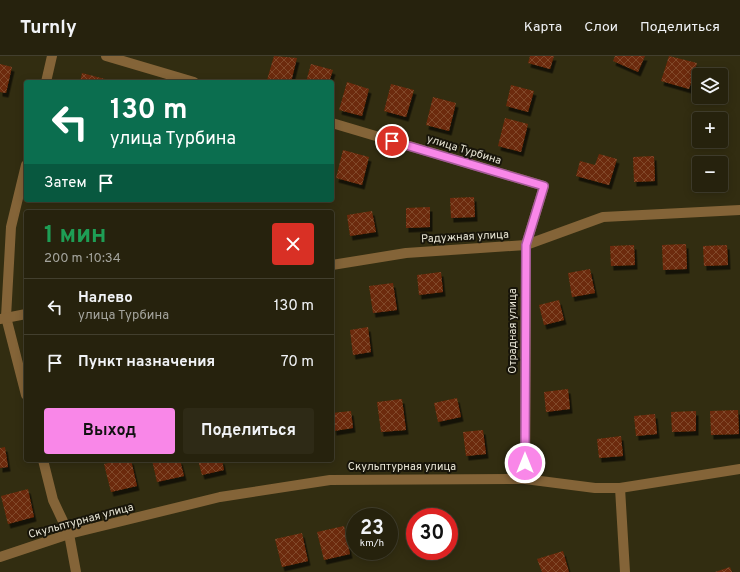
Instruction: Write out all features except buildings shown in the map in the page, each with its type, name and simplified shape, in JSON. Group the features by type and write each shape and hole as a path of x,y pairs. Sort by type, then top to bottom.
{"street":[{"path":"46,80 52,56"},
{"path":"106,56 187,80"},
{"name":"улица Турбина","path":"334,124 544,186"},
{"path":"24,173 11,227 3,318 24,388"},
{"name":"Отрадная улица","path":"524,479 526,245 544,186"},
{"name":"Радужная улица","path":"334,265 406,252 526,245 603,217 740,210"},
{"path":"3,318 24,314"},
{"path":"44,462 53,500 69,534 76,572"},
{"name":"Скульптурная улица","path":"0,557 69,534 220,498 330,480 524,479 595,488 620,488 740,469"},
{"path":"620,488 625,572"}],"route":[{"path":"392,141 544,186 526,245 525,463"}]}
